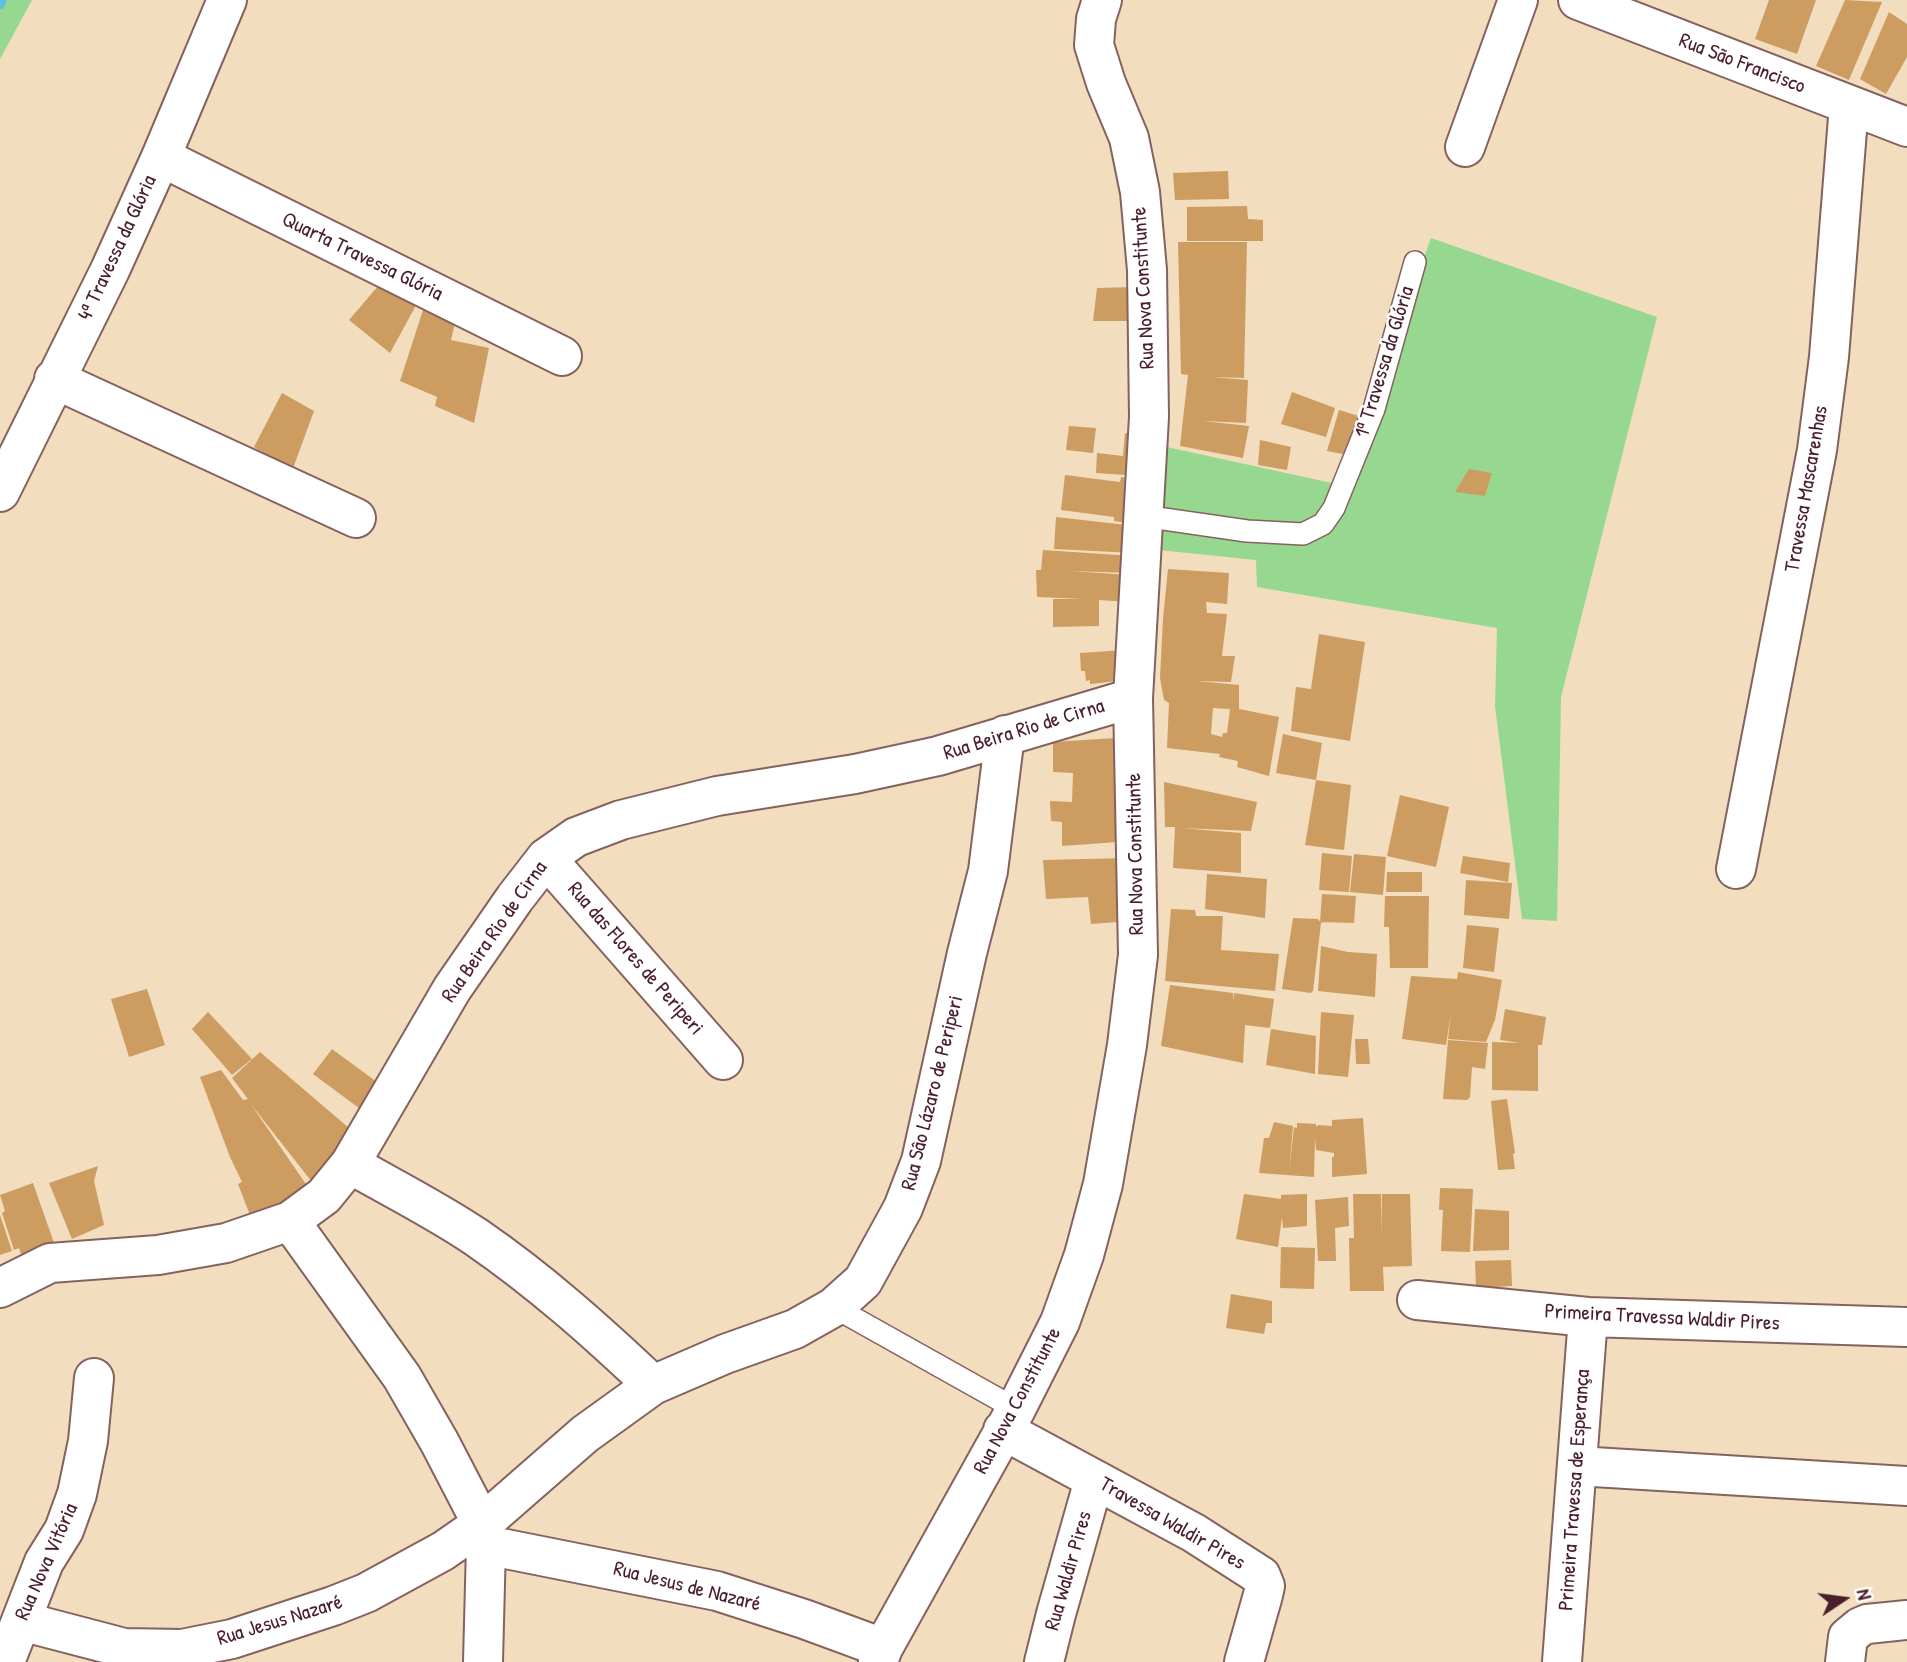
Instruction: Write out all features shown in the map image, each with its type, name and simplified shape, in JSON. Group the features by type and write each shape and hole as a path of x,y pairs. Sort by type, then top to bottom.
{"street":[{"name":"4ª Travessa da Glória","path":"0,492 110,270 227,0"},
{"name":"Rua Nova Constitunte","path":"881,1655 1060,1322 1084,1255 1103,1184 1116,1116 1138,955 1133,698 1149,417 1147,270 1140,192 1129,138 1106,83 1094,45 1096,19 1102,0"},
{"path":"1465,147 1518,0"},
{"name":"Rua São Francisco","path":"1578,0 1907,127"},
{"name":"Travessa Mascarenhas","path":"1736,869 1816,450 1829,357 1849,106"},
{"name":"Quarta Travessa Glória","path":"161,157 562,356"},
{"path":"54,379 356,518"},
{"name":"Rua Beira Rio de Cirna","path":"0,1288 50,1263 158,1255 226,1243 290,1221 324,1196 350,1164 452,989 546,858 576,837 621,820 717,796 855,775 938,756 1133,698"},
{"name":"Rua Sâo Lázaro de Periperi","path":"484,1534 585,1434 653,1385 795,1329 834,1307 863,1281 903,1208 921,1161 988,871 1005,735"},
{"name":"Rua das Flores de Periperi","path":"546,858 723,1060"},
{"path":"350,1164 474,1235 588,1323 653,1385"},
{"path":"290,1221 402,1377 440,1443 484,1534 483,1662"},
{"name":"Primeira Travessa Waldir Pires","path":"1417,1300 1588,1317 1907,1327"},
{"name":"Primeira Travessa de Esperança","path":"1562,1662 1588,1317"},
{"name":"Rua Nova Vitória","path":"5,1662 44,1562 64,1530 77,1494 88,1441 94,1378"},
{"name":"Travessa Waldir Pires","path":"1009,1420 1094,1480 1194,1533 1261,1576 1265,1586 1264,1595 1244,1662"},
{"path":"1577,1466 1907,1486"},
{"name":"Rua Waldir Pires","path":"1044,1662 1055,1614 1094,1480"},
{"name":"Rua Jesus Nazaré","path":"20,1620 124,1648 182,1648 232,1639 366,1593 443,1551 484,1534"},
{"name":"Rua Jesus de Nazaré","path":"484,1534 717,1591 804,1619 881,1655"},
{"path":"1845,1662 1848,1637 1860,1626 1907,1620"}],"lane":[{"name":"1ª Travessa da Glória","path":"1143,516 1247,531 1303,534 1323,524 1334,508 1374,409 1415,262"},
{"path":"834,1307 1009,1420"}],"green space":[{"path":"0,0 32,0 0,59"},
{"path":"1431,238 1657,317 1561,697 1557,921 1522,919 1495,706 1497,628 1257,587 1256,560 1159,550 1167,447 1341,485"}],"building":[{"path":"1769,0 1816,0 1797,54 1755,39"},
{"path":"1845,0 1882,2 1849,80 1816,66"},
{"path":"1889,12 1907,24 1907,57 1886,94 1860,79"},
{"path":"1228,171 1229,199 1175,200 1173,173"},
{"path":"1247,206 1248,219 1263,220 1263,241 1187,241 1187,207"},
{"path":"1178,242 1247,242 1244,378 1212,377 1248,380 1246,423 1203,421 1249,426 1243,458 1180,446 1188,375 1181,374"},
{"path":"385,278 420,298 390,353 349,320"},
{"path":"1137,287 1135,321 1093,321 1097,288"},
{"path":"424,307 455,323 451,340 489,348 474,423 435,406 437,397 400,381"},
{"path":"1292,392 1335,408 1326,437 1281,424"},
{"path":"282,393 314,411 292,471 254,447"},
{"path":"1339,410 1362,417 1348,455 1327,451"},
{"path":"1069,426 1096,428 1093,453 1066,450"},
{"path":"1125,433 1141,435 1140,476 1096,473 1097,453 1123,456"},
{"path":"1260,440 1291,447 1287,470 1258,465"},
{"path":"1469,469 1492,473 1485,496 1455,492"},
{"path":"1065,475 1120,482 1121,477 1141,480 1135,524 1114,521 1114,517 1061,510"},
{"path":"1056,517 1135,526 1134,553 1054,549"},
{"path":"1043,550 1133,556 1131,573 1070,571 1131,575 1129,602 1099,600 1099,626 1053,627 1053,599 1084,599 1037,597 1036,570 1041,570"},
{"path":"1168,569 1229,573 1227,604 1206,602 1207,613 1227,614 1222,656 1235,656 1231,682 1197,681 1239,685 1239,709 1279,717 1269,776 1237,767 1238,761 1219,757 1220,754 1167,748 1169,703 1164,700 1160,678","holes":["1213,708 1230,709 1227,733 1223,733 1222,737 1211,734"]},
{"path":"1319,634 1365,642 1350,741 1291,731 1296,687 1311,689"},
{"path":"1124,650 1126,680 1090,684 1090,680 1086,681 1085,671 1081,671 1080,653"},
{"path":"1283,734 1322,743 1316,780 1276,773"},
{"path":"1130,737 1131,841 1062,846 1062,822 1051,821 1050,801 1072,802 1073,773 1053,772 1053,742"},
{"path":"1316,780 1351,785 1344,850 1305,845"},
{"path":"1164,782 1257,802 1251,831 1181,828 1241,833 1241,873 1173,868 1175,827 1165,827"},
{"path":"1400,795 1449,807 1436,867 1387,856"},
{"path":"1322,853 1352,856 1349,892 1319,890"},
{"path":"1354,854 1386,857 1383,895 1350,892"},
{"path":"1463,856 1510,863 1508,882 1460,873"},
{"path":"1130,858 1131,921 1091,924 1088,897 1046,899 1043,860"},
{"path":"1387,872 1422,872 1422,892 1386,892"},
{"path":"1207,874 1267,879 1265,918 1205,909"},
{"path":"1466,880 1512,883 1509,919 1464,915"},
{"path":"1322,894 1356,896 1354,923 1320,922"},
{"path":"1385,896 1429,896 1428,968 1390,968 1389,927 1384,927"},
{"path":"1171,909 1195,910 1196,916 1223,916 1221,950 1279,954 1275,991 1165,981"},
{"path":"1293,918 1318,919 1321,923 1311,993 1282,989"},
{"path":"1467,925 1499,928 1494,972 1463,968"},
{"path":"1321,946 1348,952 1377,954 1375,997 1318,991"},
{"path":"1458,972 1502,980 1495,1020 1486,1042 1448,1039 1451,1012 1446,1045 1402,1039 1411,976 1457,979"},
{"path":"1170,985 1233,993 1233,1002 1234,993 1274,999 1270,1028 1245,1025 1243,1063 1161,1046"},
{"path":"147,989 165,1045 129,1057 111,999"},
{"path":"1505,1009 1546,1017 1542,1045 1538,1045 1538,1091 1492,1090 1492,1042 1520,1043 1500,1040"},
{"path":"208,1012 252,1059 232,1075 192,1029"},
{"path":"1321,1012 1354,1015 1348,1077 1318,1074"},
{"path":"1271,1029 1316,1036 1315,1074 1266,1065"},
{"path":"1355,1039 1368,1039 1370,1064 1356,1064"},
{"path":"1448,1040 1488,1043 1485,1069 1472,1067 1470,1097 1467,1100 1443,1099"},
{"path":"332,1049 385,1088 367,1114 313,1074"},
{"path":"260,1052 356,1134 312,1182 250,1103 310,1190 250,1215 238,1184 242,1182 200,1077 221,1070 243,1100 248,1099 232,1078"},
{"path":"1507,1099 1515,1169 1498,1170 1491,1101"},
{"path":"1363,1118 1367,1174 1332,1177 1334,1153 1316,1150 1315,1138 1314,1177 1259,1173 1264,1138 1269,1138 1274,1122 1293,1126 1289,1173 1294,1127 1297,1128 1297,1123 1316,1124 1316,1127 1332,1126 1332,1120"},
{"path":"98,1166 94,1181 104,1225 72,1239 49,1183"},
{"path":"33,1183 54,1243 21,1254 19,1248 14,1250 2,1213 5,1211 0,1195"},
{"path":"1440,1188 1473,1189 1470,1252 1441,1251 1443,1210 1439,1210"},
{"path":"1244,1194 1281,1199 1281,1195 1307,1194 1307,1226 1283,1228 1282,1217 1278,1247 1236,1239"},
{"path":"1353,1194 1381,1194 1382,1237 1382,1194 1410,1194 1412,1266 1383,1267 1384,1291 1350,1291 1349,1238 1354,1238"},
{"path":"1348,1197 1349,1226 1335,1228 1336,1261 1318,1261 1315,1200"},
{"path":"1475,1209 1509,1211 1509,1250 1473,1251"},
{"path":"0,1215 12,1251 0,1255"},
{"path":"1281,1247 1315,1248 1314,1289 1280,1288"},
{"path":"1511,1260 1512,1286 1476,1288 1475,1261"},
{"path":"1231,1294 1272,1301 1272,1323 1266,1323 1264,1334 1226,1328"}],"waterway":[{"path":"0,4 2,0"}]}
